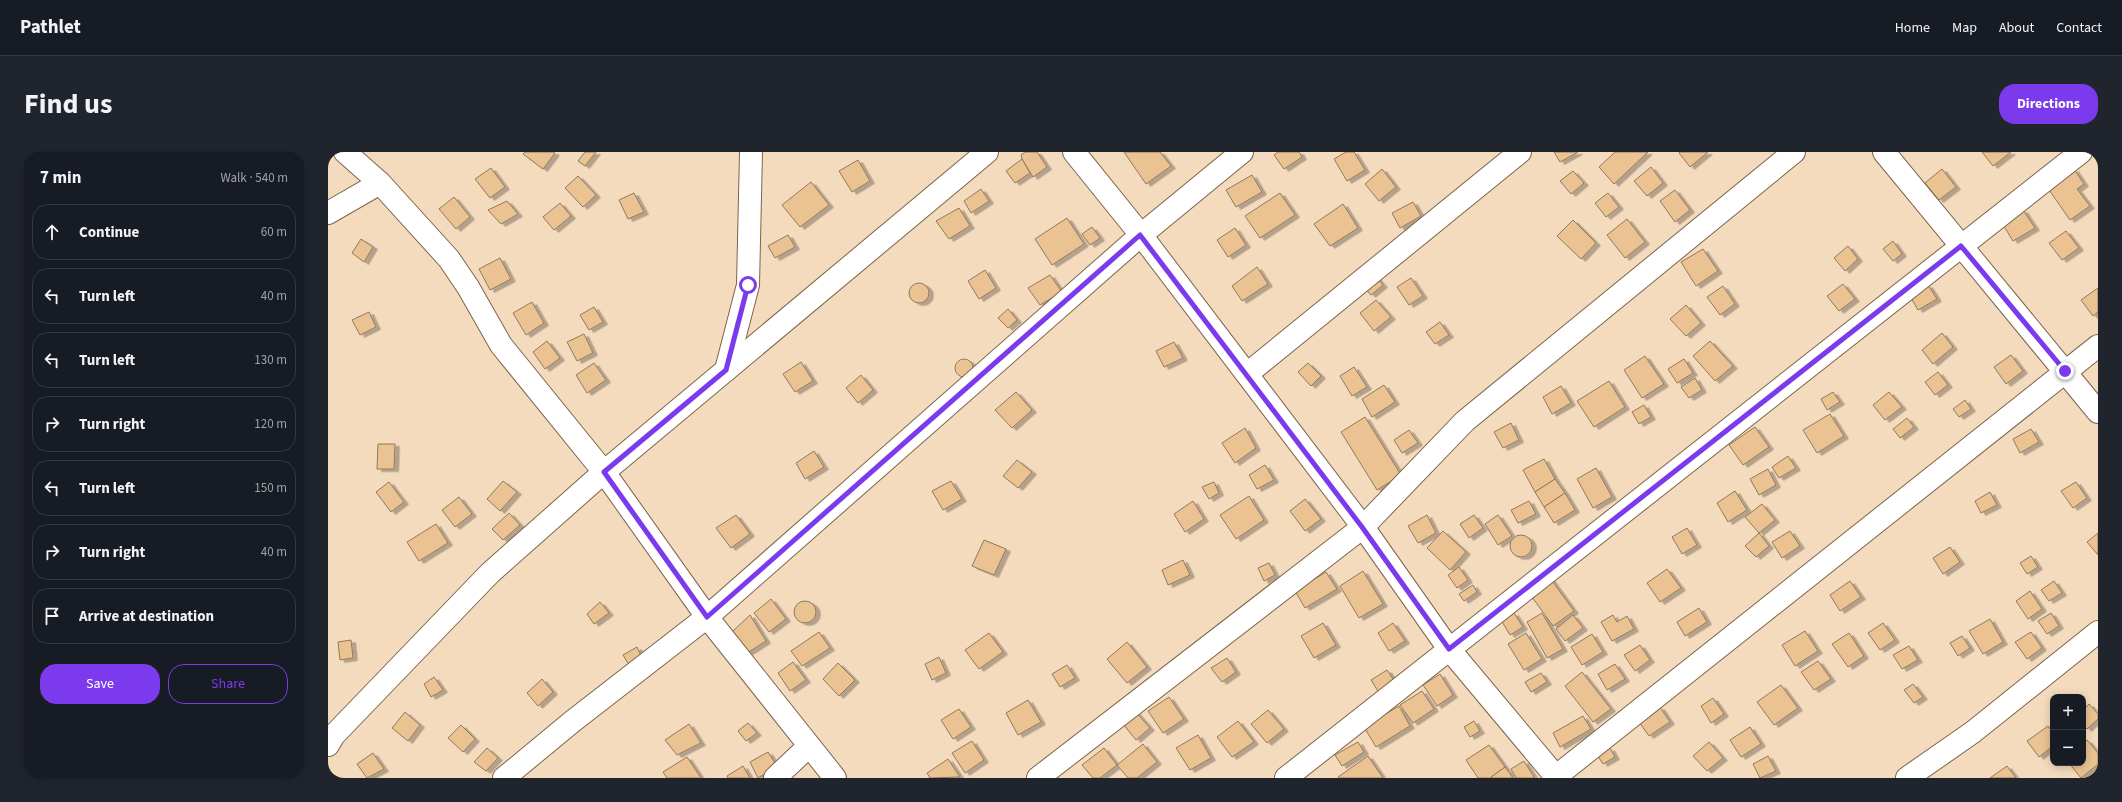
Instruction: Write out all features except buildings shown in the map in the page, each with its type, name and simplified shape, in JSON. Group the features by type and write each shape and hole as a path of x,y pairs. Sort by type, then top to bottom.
{"street":[{"path":"345,152 380,183 449,259 468,287 501,345 604,472 707,617 834,778"},
{"path":"726,370 748,285 751,152"},
{"path":"328,746 334,735 490,573 604,472 987,152"},
{"path":"1074,152 1247,374 1362,527 1449,649 1555,778 2098,346"},
{"path":"504,778 573,721 707,617 1140,235 1242,152"},
{"path":"1247,374 1520,152"},
{"path":"1038,778 1362,527 1465,421 1794,152"},
{"path":"1884,152 2098,412"},
{"path":"1286,778 2081,152"},
{"path":"328,213 380,183"},
{"path":"1907,778 1973,732 2098,632"},
{"path":"775,778 809,746"}],"route":[{"path":"748,285 726,370 604,472 707,617 1140,235 1362,527 1449,649 1961,246 2065,371"}]}
